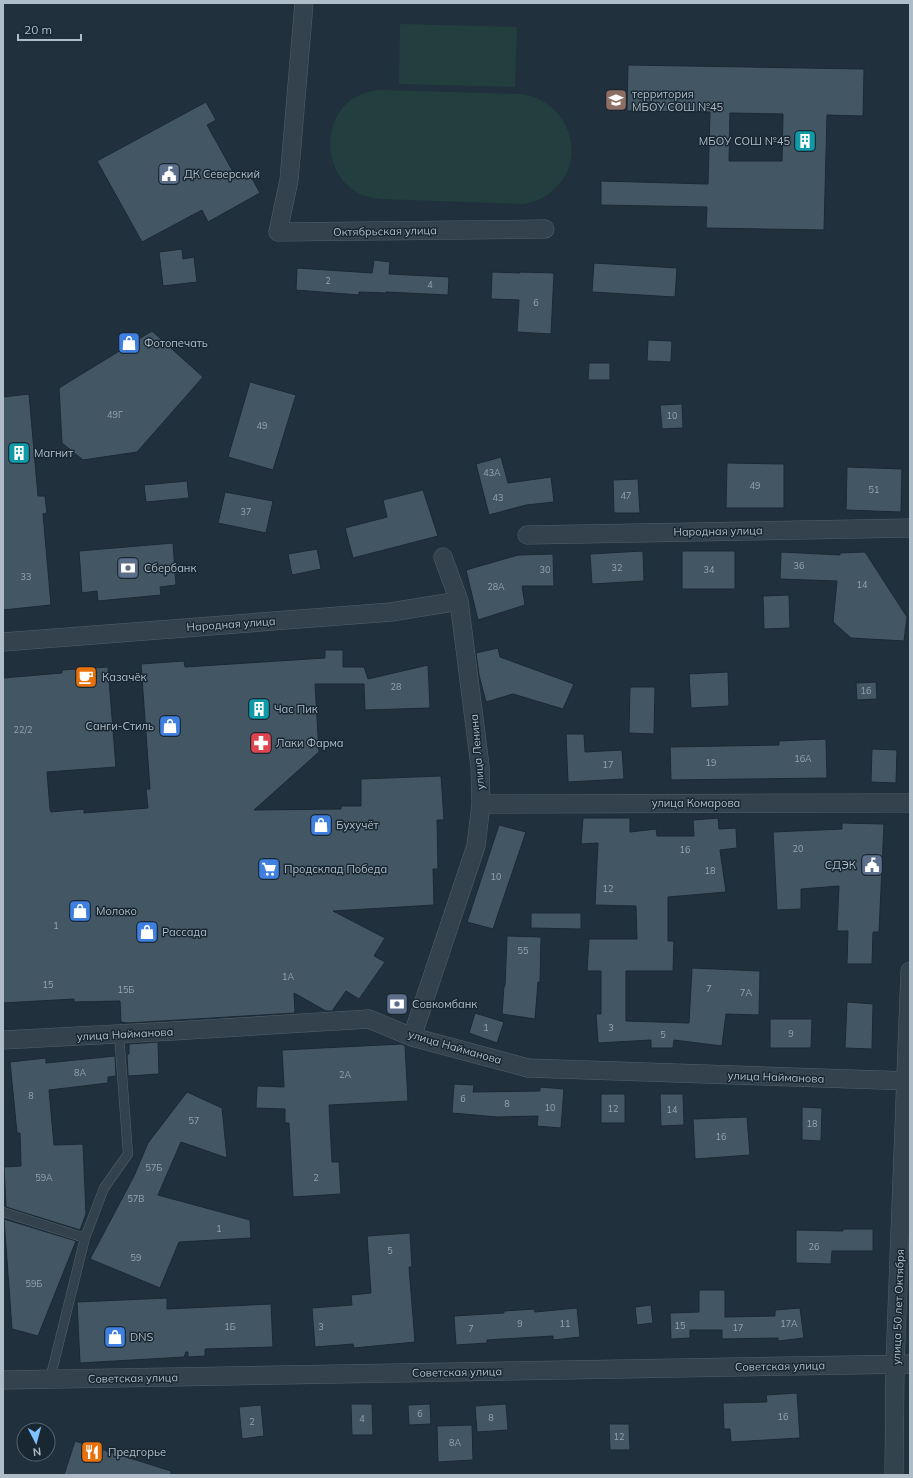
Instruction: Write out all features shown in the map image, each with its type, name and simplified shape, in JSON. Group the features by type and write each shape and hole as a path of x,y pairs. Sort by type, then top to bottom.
{"street":[{"name":"Октябрьская улица","path":"304,3 289,180 278,232 545,229"},
{"name":"Народная улица","path":"527,535 910,528"},
{"name":"улица Ленина","path":"412,1037 476,846 481,804 480,766 459,601 443,557"},
{"name":"Народная улица","path":"3,642 391,612 459,601"},
{"name":"улица Комарова","path":"481,804 910,803"},
{"name":"улица 50 лет Октября","path":"894,1475 903,1364 910,971"},
{"name":"улица Найманова","path":"3,1040 369,1018 412,1037 528,1068 908,1081"},
{"name":"Советская улица","path":"3,1380 903,1364"}],"lane":[{"path":"50,1379 85,1238 104,1188 128,1154 119,1034"},
{"path":"3,1212 85,1238"}],"green space":[{"path":"400,24 517,27 515,87 399,84"},
{"path":"377,90 521,94 538,99 552,108 563,120 569,134 572,150 569,165 562,180 550,193 537,200 524,204 380,199 362,195 350,187 340,177 334,164 331,150 331,136 334,123 341,110 351,100 367,92"}],"building":[{"name":"МБОУ СОШ №45","path":"628,65 864,69 863,116 827,115 824,230 706,228 707,207 601,205 601,181 708,184 710,112 627,111","holes":["730,113 783,114 782,161 729,161"]},
{"name":"ДК Северский","path":"206,102 216,120 207,125 236,177 248,171 260,193 208,222 202,210 142,242 97,161"},
{"path":"182,249 183,259 194,257 197,282 163,286 159,252"},
{"path":"374,260 390,262 389,274 449,277 448,295 359,292 359,295 296,290 297,268 372,273"},
{"path":"594,263 677,268 675,297 592,292"},
{"path":"492,272 554,273 551,334 517,332 519,300 491,299"},
{"path":"152,331 203,377 137,452 83,460 62,443 59,388"},
{"path":"648,340 672,341 671,362 647,361"},
{"path":"589,363 610,363 610,380 588,380"},
{"path":"250,382 296,395 273,470 228,457"},
{"path":"29,394 38,496 45,496 47,513 43,514 51,605 3,610 3,397"},
{"path":"682,404 683,428 662,429 660,405"},
{"path":"501,457 508,483 551,477 554,502 526,505 489,515 476,464"},
{"path":"727,463 784,464 784,508 726,508"},
{"path":"847,467 902,469 901,512 846,510"},
{"path":"638,479 640,513 614,513 613,480"},
{"path":"187,481 189,498 146,502 144,485"},
{"path":"423,490 438,536 353,558 345,528 387,517 383,500"},
{"path":"225,492 273,501 266,533 218,523"},
{"name":"Сбербанк","path":"173,543 176,585 160,587 161,595 98,601 97,591 82,593 79,551"},
{"path":"317,549 321,569 292,575 288,554"},
{"path":"643,551 644,581 592,584 590,554"},
{"path":"682,551 735,551 735,589 682,589"},
{"path":"781,552 840,555 840,553 865,552 907,617 904,641 851,638 833,622 837,581 780,579"},
{"path":"553,554 554,586 522,586 525,605 478,620 466,570 518,555"},
{"path":"789,595 790,628 764,629 763,596"},
{"path":"498,648 500,657 574,684 563,709 513,694 486,702 479,675 476,653"},
{"path":"325,650 343,650 343,667 364,667 368,679 428,665 430,708 365,710 364,684 315,684 319,752 254,810 341,809 341,806 361,806 361,779 441,776 444,820 437,820 438,869 433,869 434,905 333,911 385,938 374,956 385,962 359,999 346,991 332,1011 326,1011 294,993 295,1013 128,1023 121,1022 120,1001 74,1002 74,999 3,1003 3,678 62,673 62,670 108,667 116,767 47,772 50,809 51,812 84,809 84,813 148,808 146,789 150,789 141,664 184,661 185,667 325,658"},
{"path":"728,672 729,706 691,708 689,674"},
{"path":"876,682 877,699 857,700 856,683"},
{"path":"630,687 655,687 654,734 629,733"},
{"path":"566,734 584,734 585,752 622,750 624,779 568,782"},
{"path":"826,739 827,778 671,780 670,747 779,745 779,741"},
{"path":"872,749 897,750 896,783 871,782"},
{"path":"583,818 630,818 630,832 656,829 657,836 694,836 693,820 718,818 719,829 736,828 737,848 720,850 726,892 668,897 668,941 674,941 673,971 626,971 626,1021 689,1023 692,968 760,971 759,1015 726,1014 722,1046 674,1040 673,1048 651,1048 651,1040 598,1043 596,1014 601,1014 601,971 587,971 589,939 637,939 636,906 595,905 598,843 581,844"},
{"path":"842,823 884,824 879,932 873,932 872,964 847,964 848,931 837,931 839,886 801,889 801,909 777,910 773,832 842,829"},
{"path":"499,825 526,832 493,929 467,922"},
{"path":"531,913 581,913 581,929 531,928"},
{"path":"507,936 541,937 540,982 538,982 535,1019 502,1014 505,986"},
{"path":"847,1002 873,1004 872,1049 845,1048"},
{"path":"475,1013 504,1022 497,1043 469,1033"},
{"path":"770,1019 812,1019 811,1048 770,1048"},
{"path":"158,1042 159,1074 128,1076 127,1054 129,1054 129,1044"},
{"path":"402,1044 405,1046 408,1101 329,1105 332,1162 339,1162 341,1194 293,1197 289,1123 285,1123 285,1109 256,1108 257,1086 284,1087 282,1050"},
{"path":"115,1056 116,1076 108,1077 108,1083 49,1090 54,1145 83,1144 86,1214 80,1230 6,1207 4,1167 21,1166 20,1133 17,1133 10,1062 46,1058 46,1063"},
{"path":"454,1084 474,1085 473,1092 540,1091 540,1087 564,1089 561,1128 537,1126 538,1116 497,1117 452,1113"},
{"path":"187,1092 222,1108 227,1158 181,1142 158,1195 250,1220 251,1238 179,1242 160,1288 90,1259 134,1176 148,1143"},
{"path":"601,1094 625,1094 625,1123 601,1123"},
{"path":"660,1094 683,1094 684,1125 661,1126"},
{"path":"802,1107 822,1108 821,1141 802,1140"},
{"path":"747,1117 750,1155 695,1159 693,1119"},
{"path":"4,1219 76,1241 38,1336 12,1329"},
{"path":"843,1229 873,1229 873,1251 832,1251 831,1264 796,1263 796,1230 843,1231"},
{"path":"410,1233 412,1267 409,1267 415,1342 354,1348 353,1344 315,1347 312,1308 352,1305 351,1295 371,1293 367,1236"},
{"path":"699,1290 725,1290 725,1317 775,1316 775,1310 800,1308 804,1338 778,1341 778,1338 722,1339 722,1330 690,1330 690,1338 671,1339 670,1313 699,1312"},
{"path":"167,1298 167,1309 271,1304 273,1347 205,1349 205,1356 188,1357 188,1352 186,1352 184,1357 80,1363 77,1302"},
{"path":"651,1305 653,1323 637,1325 635,1307"},
{"path":"577,1308 580,1337 553,1340 553,1336 487,1340 487,1343 456,1345 454,1316 504,1313 504,1311 534,1309 535,1312"},
{"path":"797,1393 800,1438 731,1442 730,1429 724,1429 723,1403 767,1402 766,1395"},
{"path":"351,1404 372,1404 373,1435 352,1435"},
{"path":"430,1404 431,1424 409,1425 408,1405"},
{"path":"506,1404 508,1430 477,1432 475,1406"},
{"path":"261,1405 264,1436 242,1439 239,1407"},
{"path":"609,1424 629,1424 630,1450 610,1450"},
{"path":"472,1425 473,1460 438,1462 437,1426"},
{"name":"Предгорье","path":"75,1441 171,1471 171,1475 64,1475"}],"place":[{"name":"территория МБОУ СОШ №45","path":"616,100"},
{"name":"МБОУ СОШ №45","path":"805,141"},
{"name":"ДК Северский","path":"169,174"},
{"name":"Фотопечать","path":"129,343"},
{"name":"Магнит","path":"19,453"},
{"name":"Сбербанк","path":"128,568"},
{"name":"Казачёк","path":"86,677"},
{"name":"Час Пик","path":"259,709"},
{"name":"Санги-Стиль","path":"170,726"},
{"name":"Лаки Фарма","path":"261,743"},
{"name":"Бухучёт","path":"321,825"},
{"name":"СДЭК","path":"872,865"},
{"name":"Продсклад Победа","path":"269,869"},
{"name":"Молоко","path":"80,911"},
{"name":"Рассада","path":"147,932"},
{"name":"Совкомбанк","path":"397,1004"},
{"name":"DNS","path":"115,1337"},
{"name":"Предгорье","path":"92,1452"}]}
